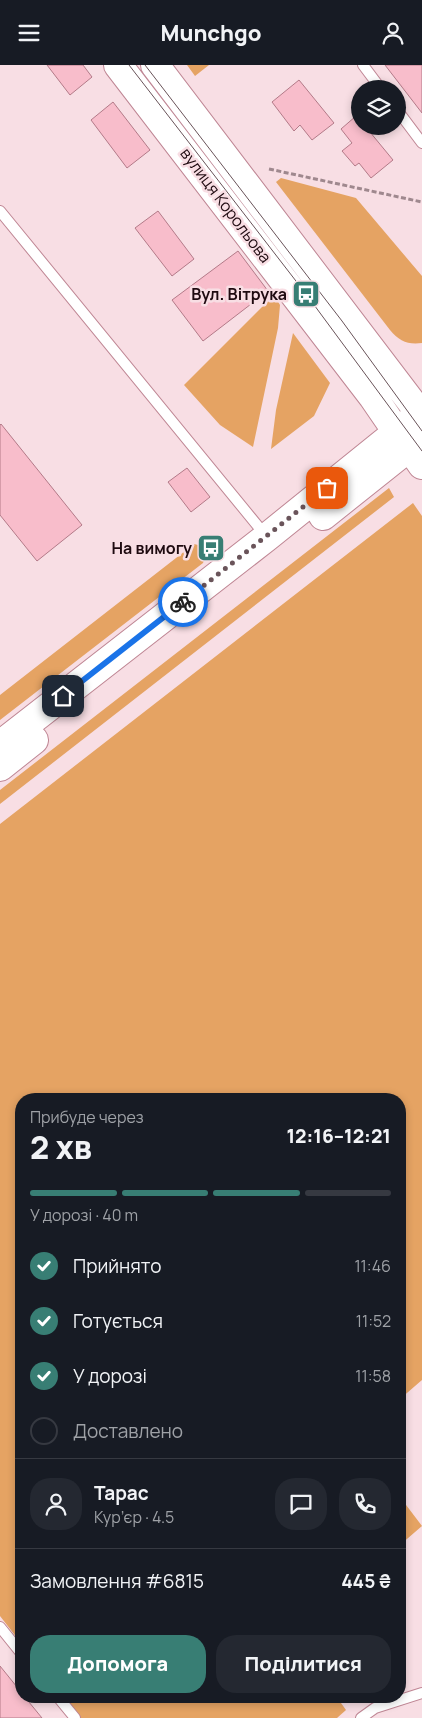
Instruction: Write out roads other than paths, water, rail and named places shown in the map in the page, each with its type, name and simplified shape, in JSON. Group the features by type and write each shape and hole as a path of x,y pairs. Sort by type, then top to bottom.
{"main road":[{"name":"вулиця Корольова","path":"118,65 416,432"},
{"name":"вулиця Корольова","path":"155,65 416,432"},
{"path":"0,745 267,537 416,432"},
{"path":"0,767 416,432"}],"lane":[{"path":"363,65 374,80"},
{"path":"406,122 422,143"},
{"path":"0,211 267,537"},
{"path":"0,1627 15,1646"},
{"path":"406,1698 422,1693"},
{"path":"63,1703 75,1718"},
{"path":"361,1718 375,1708 391,1703"}],"tram line":[{"path":"129,65 306,294 422,451"},
{"path":"145,65 342,321 422,431"}],"place":[{"name":"Вул. Вітрука","path":"306,294"},
{"name":"На вимогу","path":"211,548"}]}
